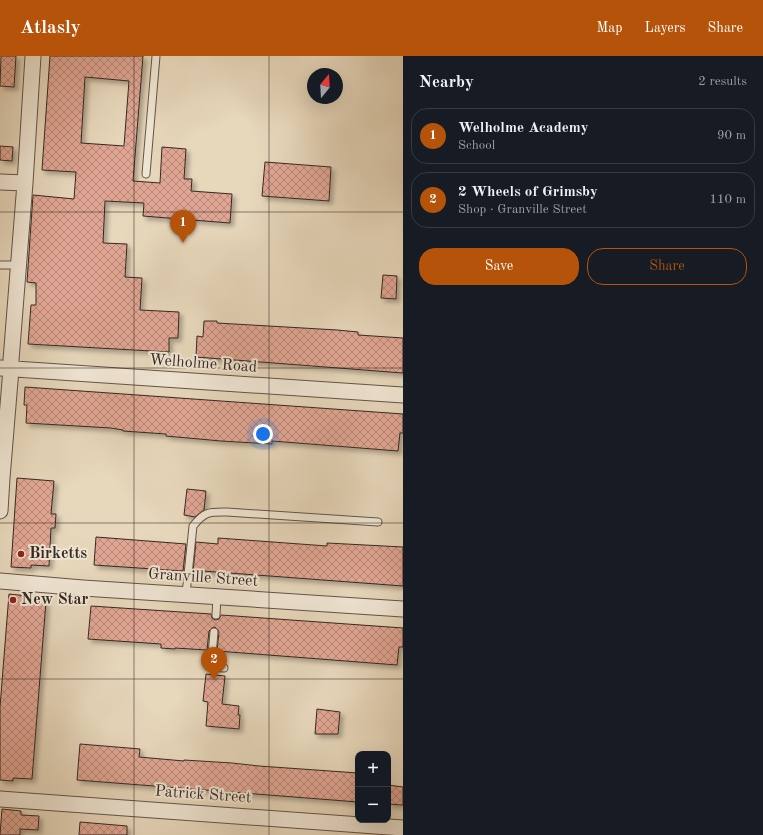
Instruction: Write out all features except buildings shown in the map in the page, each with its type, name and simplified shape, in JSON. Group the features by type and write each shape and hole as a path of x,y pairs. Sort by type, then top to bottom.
{"street":[{"path":"0,511 5,368 18,266 33,56"},
{"path":"0,182 25,183"},
{"name":"Welholme Road","path":"5,368 403,395"},
{"name":"Granville Street","path":"0,581 83,588 403,609"},
{"name":"Patrick Street","path":"0,799 403,828"}],"lane":[{"path":"146,174 156,56"},
{"path":"0,265 18,266"},
{"path":"186,594 193,526 200,517 210,512 378,522"},
{"path":"216,615 217,597"},
{"path":"214,632 211,667 224,668"}],"place":[{"name":"Welholme Academy","path":"183,243"},
{"name":"Birketts","path":"21,554"},
{"name":"New Star","path":"13,600"},
{"name":"2 Wheels of Grimsby","path":"214,680"}]}
